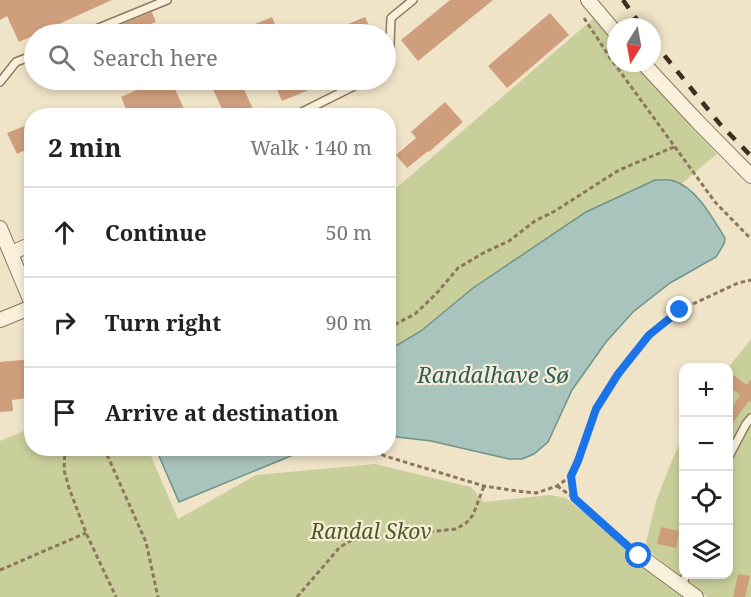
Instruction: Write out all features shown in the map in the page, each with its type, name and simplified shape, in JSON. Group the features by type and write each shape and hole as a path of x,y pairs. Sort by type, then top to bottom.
{"street":[{"path":"588,0 607,22"},
{"path":"652,72 751,176"},
{"path":"0,228 24,285"},
{"path":"11,253 24,247"},
{"path":"0,320 24,309"},
{"path":"639,556 684,581 696,597"}],"lane":[{"path":"108,24 167,0"},
{"path":"391,24 391,18 413,0"},
{"path":"0,82 16,62 24,59"},
{"path":"310,108 346,90"},
{"path":"733,450 751,418"}],"path":[{"path":"582,16 610,59 715,202 751,239"},
{"path":"396,324 416,314 458,268 484,252 509,241 535,221 619,170 674,147"},
{"path":"385,456 484,486 536,493 557,486 571,476 596,409 618,374 649,335 680,310 738,283 751,280"},
{"path":"65,456 66,479 86,533 116,597"},
{"path":"108,456 146,542 158,597"},
{"path":"571,476 574,498"},
{"path":"297,597 340,547 352,540 456,529 473,515 484,486"},
{"path":"557,486 574,498 639,556"},
{"path":"0,570 86,533"}],"green space":[{"path":"594,18 607,32 607,72 643,72 717,154 681,184 671,180 473,288 421,331 396,346 396,188"},
{"path":"751,339 751,597 708,597 682,579 733,579 732,363"},
{"name":"Randal Skov","path":"24,431 24,456 151,456 178,519 256,475 375,464 471,487 484,502 550,495 566,498 688,597 0,597 0,441"},
{"path":"679,445 679,576 645,547 656,501"}],"water":[{"name":"Randalhave Sø","path":"655,180 674,181 690,190 704,205 725,238 724,244 716,257 670,283 633,312 606,342 572,390 548,442 534,454 522,459 509,459 431,441 396,437 396,346 421,331 473,288 586,212"},
{"path":"159,456 291,456 179,502"}],"building":[{"path":"0,0 112,0 59,24 24,24 24,40 19,42 7,16 0,20"},
{"path":"450,0 493,0 418,61 401,40"},
{"path":"152,12 156,22 151,24 123,24"},
{"path":"550,13 569,35 507,88 488,66"},
{"path":"272,17 275,24 255,24"},
{"path":"365,17 368,24 348,24"},
{"path":"137,90 175,90 183,108 126,108 121,97"},
{"path":"213,90 244,90 252,108 221,108"},
{"path":"277,90 309,90 282,101"},
{"path":"445,102 463,122 407,168 396,155 416,138 411,132"},
{"path":"24,126 24,151 17,154 7,133"},
{"path":"24,360 24,398 12,400 13,411 0,412 0,362"},
{"path":"733,375 747,385 751,379 751,403 749,401 733,423 733,406 740,395 733,389"},
{"path":"661,527 679,531 676,548 657,544"},
{"path":"738,574 750,576 745,597 733,597"}],"railway":[{"path":"623,0 636,18"},
{"path":"661,51 719,123 751,156"}],"route":[{"path":"639,556 574,498 571,476 596,409 618,374 649,335 680,310"}]}
